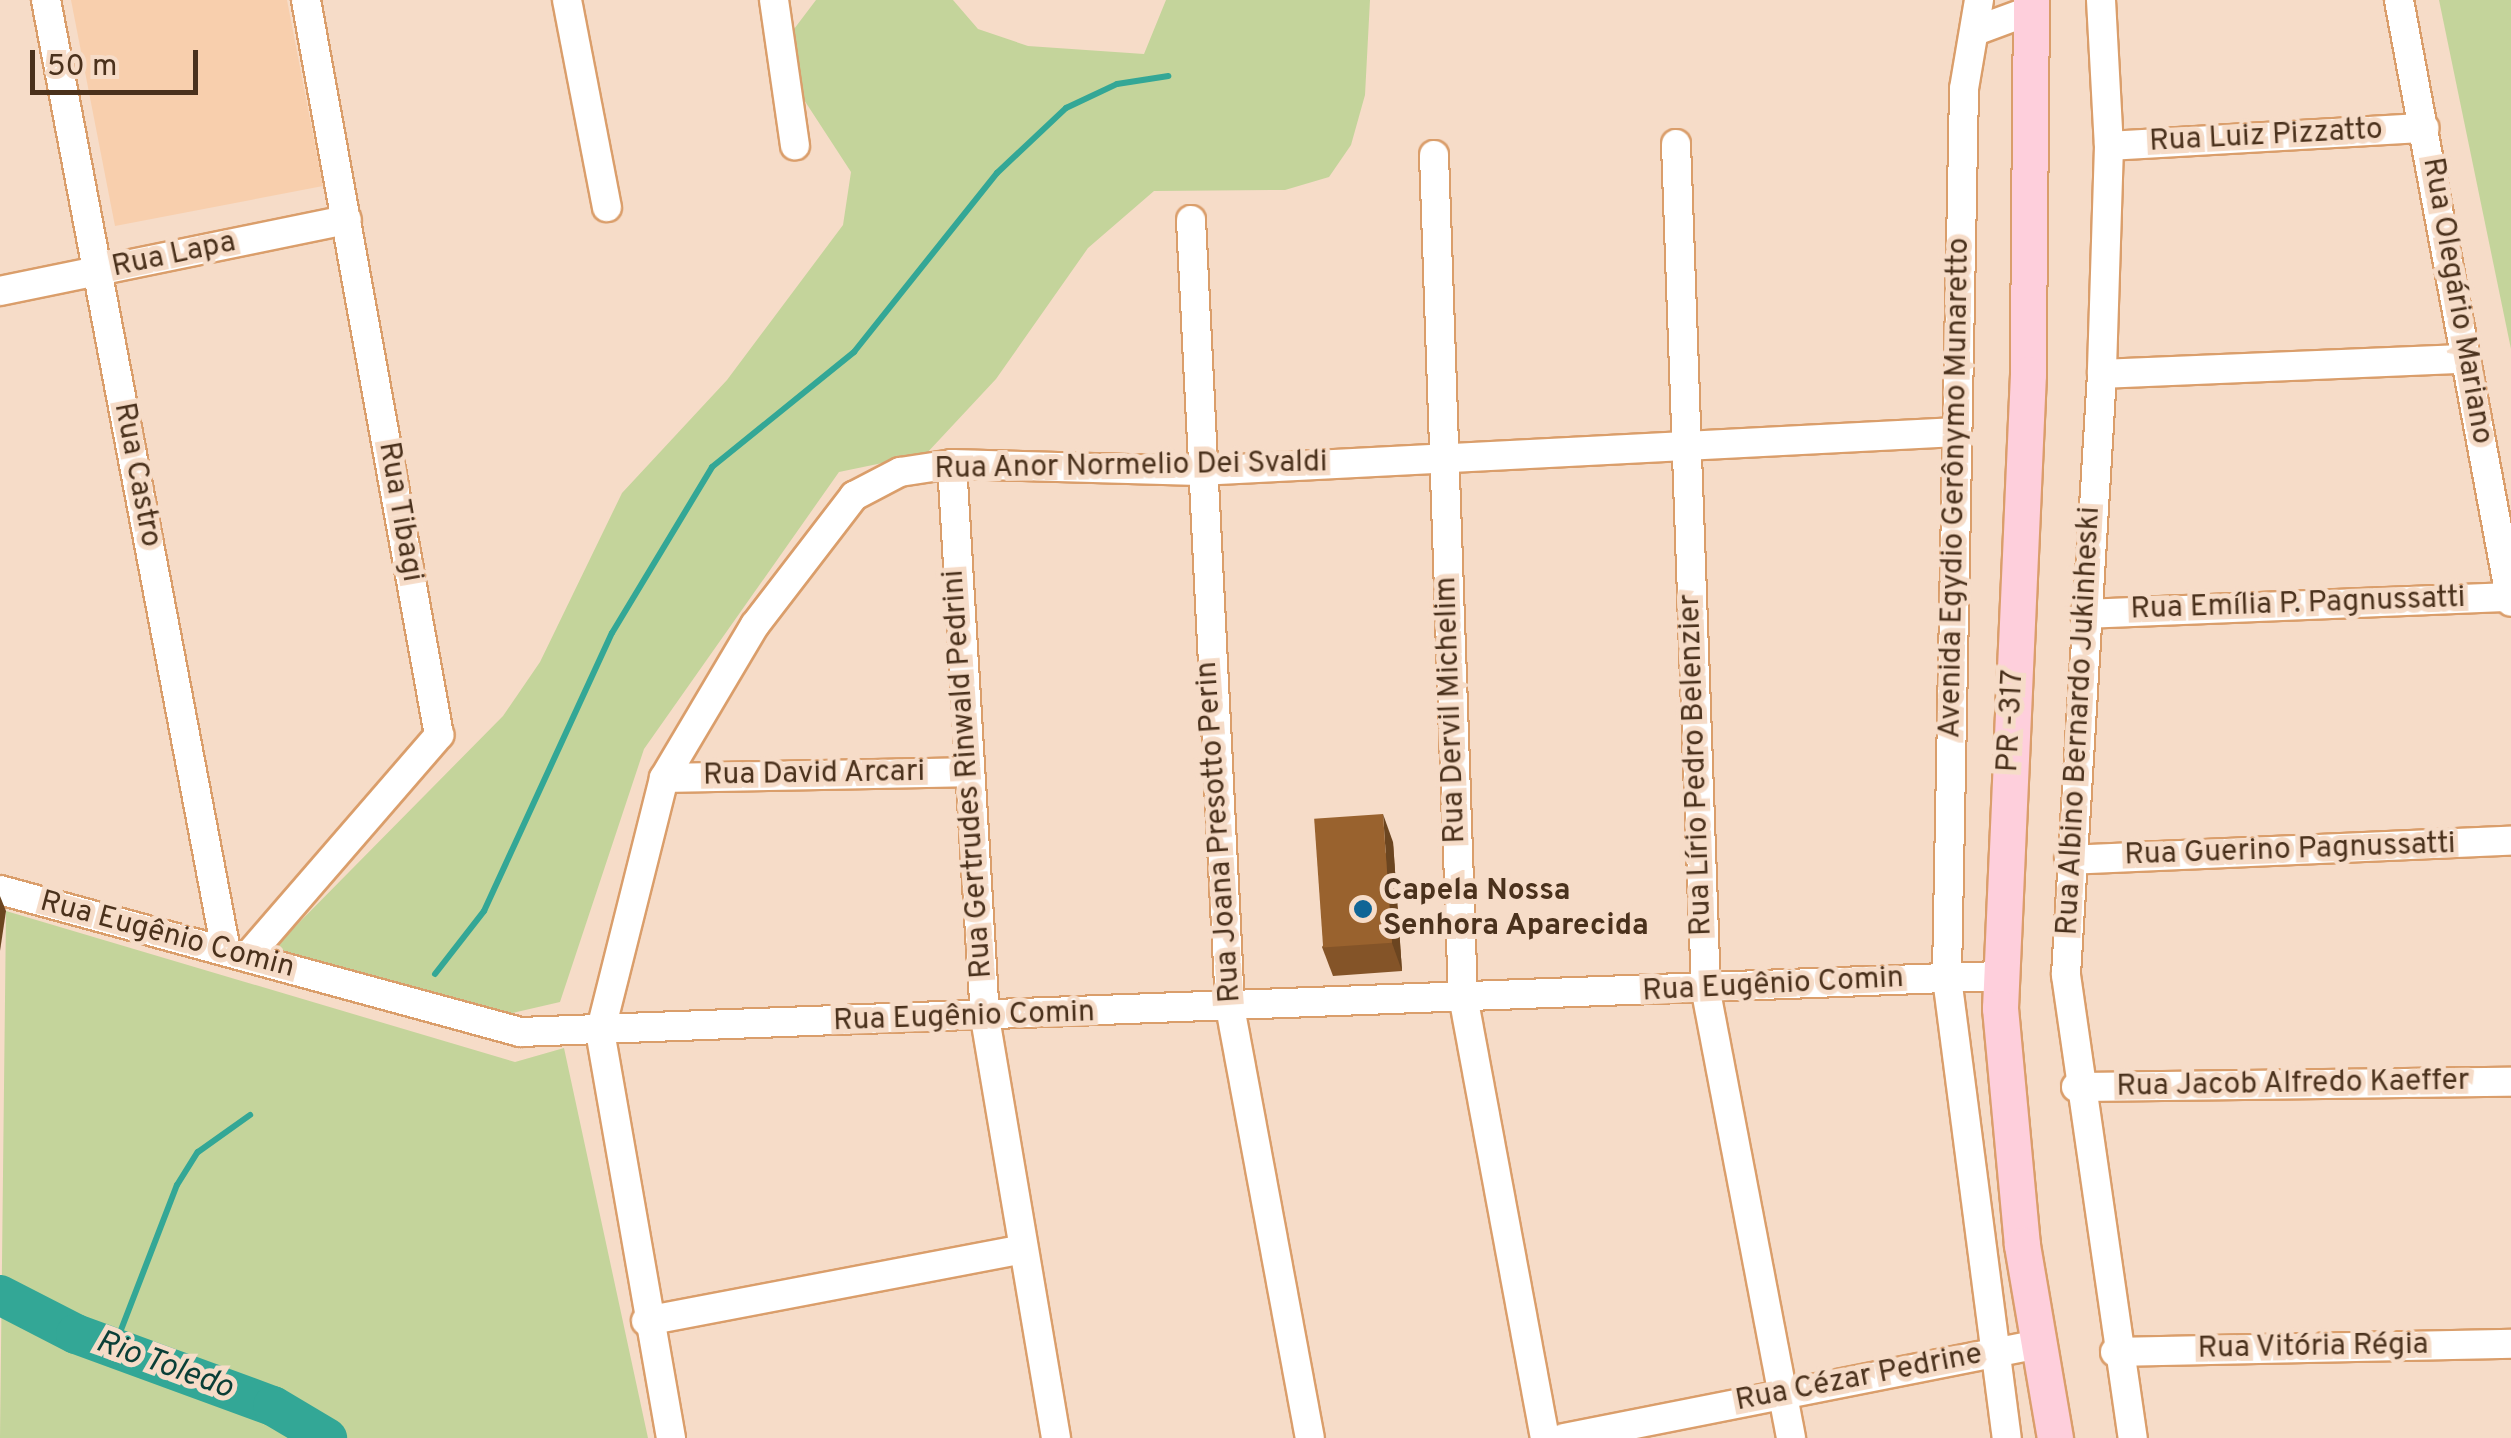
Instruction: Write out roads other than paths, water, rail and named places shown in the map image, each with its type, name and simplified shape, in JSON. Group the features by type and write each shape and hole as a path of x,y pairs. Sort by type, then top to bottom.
{"main road":[{"name":"PR -317","path":"2032,5 2028,374 2001,976 2006,1100 2037,1344 2055,1438"}],"street":[{"name":"Rua Castro","path":"46,0 236,954"},
{"name":"Rua Tibagi","path":"236,954 439,735 306,0"},
{"path":"567,0 606,207"},
{"path":"774,0 794,146"},
{"name":"Avenida Egydio Gerônymo Munaretto","path":"1980,0 1964,89 1946,978 1990,1353 2007,1438"},
{"name":"Rua Albino Bernardo Jukinheski","path":"2101,0 2109,146 2102,374 2069,860 2076,1088 2133,1438"},
{"name":"Rua Olegário Mariano","path":"2399,0 2510,599"},
{"path":"1974,31 2032,5"},
{"name":"Rua Luiz Pizzatto","path":"2109,146 2424,128"},
{"name":"Rua Lírio Pedro Belenzier","path":"1676,144 1706,992 1791,1438"},
{"name":"Rua Dervil Michelim","path":"1434,155 1463,996 1545,1438"},
{"name":"Rua Lapa","path":"0,291 347,220"},
{"name":"Rua Joana Presotto Perin","path":"1191,220 1198,471 1230,1007 1310,1438"},
{"path":"2102,374 2467,359"},
{"name":"Rua Anor Normelio Dei Svaldi","path":"600,1033 664,778 755,625 854,496 900,472 952,464 1198,471 1957,432"},
{"name":"Rua Gertrudes Rinwald Pedrini","path":"952,464 965,772 985,1018 1020,1250 1056,1438"},
{"name":"Rua Emília P. Pagnussatti","path":"2085,614 2510,599"},
{"name":"Rua David Arcari","path":"664,778 965,772"},
{"name":"Rua Guerino Pagnussatti","path":"2069,860 2511,842"},
{"name":"Rua Eugênio Comin","path":"0,890 520,1032 600,1033 1463,996 1706,992 2001,976"},
{"path":"600,1033 646,1321 670,1438"},
{"name":"Rua Jacob Alfredo Kaeffer","path":"2076,1088 2511,1082"},
{"path":"646,1321 1020,1250"},
{"name":"Rua Cézar Pedrine","path":"1564,1438 2037,1344"},
{"name":"Rua Vitória Régia","path":"2116,1352 2511,1344"}],"waterway":[{"path":"435,974 484,911 612,633 712,467 854,352 997,173 1066,108 1117,84 1168,76"},
{"path":"114,1348 177,1185 198,1152 250,1115"},
{"name":"Rio Toledo","path":"0,1295 76,1334 273,1406 327,1438"}],"place":[{"name":"Capela Nossa Senhora Aparecida","path":"1363,909"}]}
